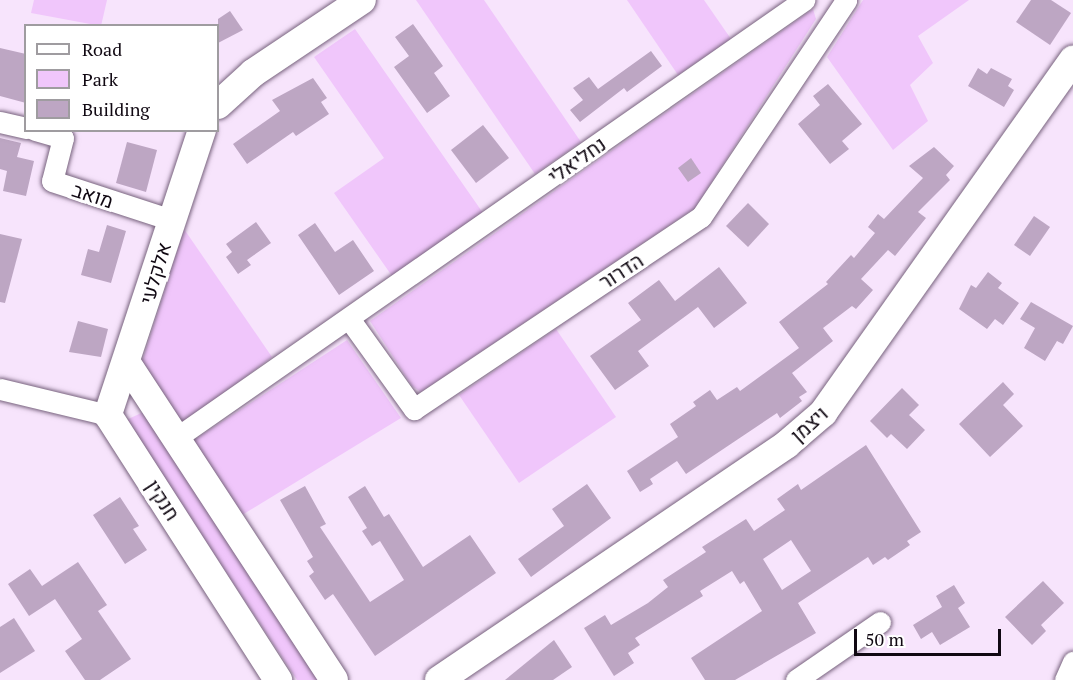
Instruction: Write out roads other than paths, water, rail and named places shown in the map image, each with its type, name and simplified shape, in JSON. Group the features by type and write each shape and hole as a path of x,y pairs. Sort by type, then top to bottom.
{"street":[{"path":"219,104 254,72 362,0"},
{"name":"נחליאלי","path":"176,438 350,320 804,0"},
{"name":"הדרור","path":"350,320 414,409 701,218 846,0"},
{"name":"ויצמן","path":"439,680 787,444 823,413 1073,60"},
{"path":"0,122 24,128"},
{"name":"מואב","path":"42,132 63,138 52,181 171,220"},
{"name":"אלקלעי","path":"108,415 128,365 171,220 201,132"},
{"path":"128,365 334,680"},
{"path":"0,389 108,415"},
{"name":"חנקין","path":"108,415 278,680"},
{"path":"796,680 879,622"},
{"path":"1065,680 1073,662"}]}
